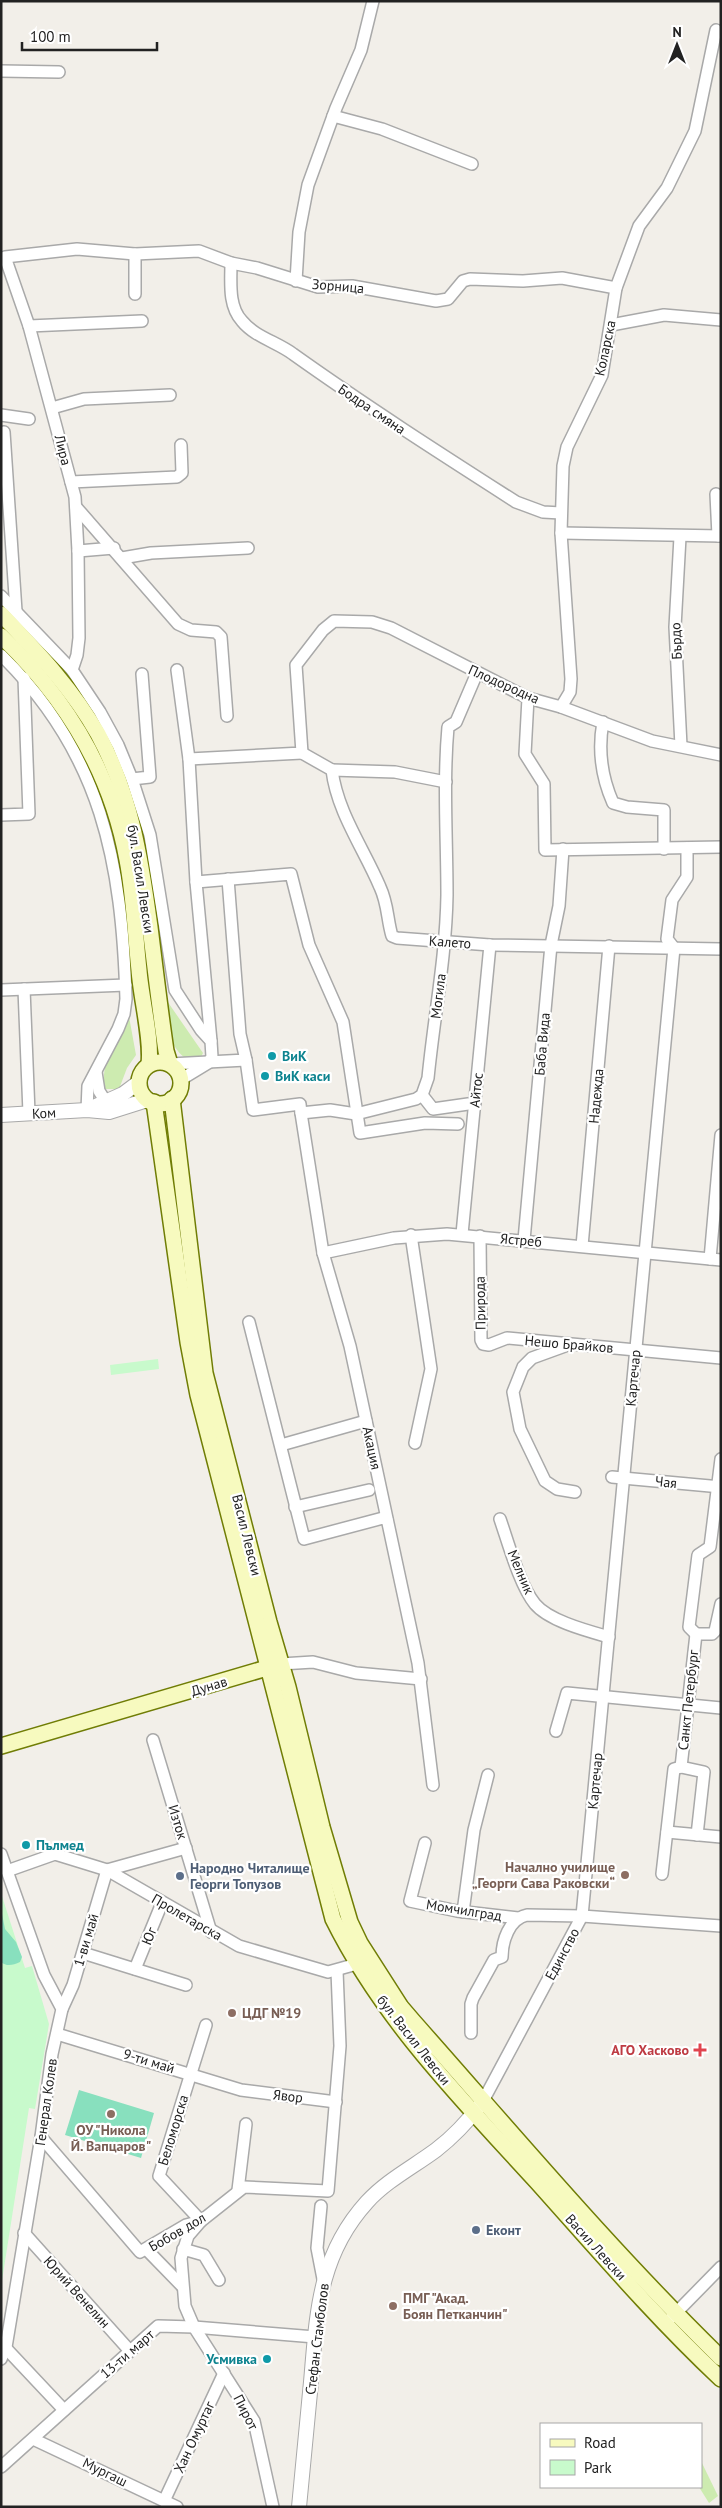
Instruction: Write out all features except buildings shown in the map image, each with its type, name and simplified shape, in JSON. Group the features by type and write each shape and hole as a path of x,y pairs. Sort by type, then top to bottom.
{"main road":[{"name":"бул. Васил Левски","path":"9,612 75,698 98,735 119,781 131,817 141,858 165,1046 170,1064"},
{"name":"бул. Васил Левски","path":"1,636 40,675 68,712 88,747 114,811 127,862 149,1064"},
{"path":"158,1062 170,1064 176,1070 180,1080 180,1087 172,1099 160,1103 150,1101 141,1091 139,1082 144,1070 149,1064 158,1062"},
{"name":"Васил Левски","path":"172,1099 205,1372 268,1622 274,1666"},
{"name":"Васил Левски","path":"150,1101 198,1395 274,1666 334,1919 365,1961"},
{"name":"Дунав","path":"1,1746 274,1666"},
{"name":"бул. Васил Левски","path":"365,1961 478,2107"},
{"name":"Васил Левски","path":"478,2107 670,2319 721,2379"},
{"name":"Васил Левски","path":"670,2319 721,2358"}],"street":[{"path":"296,281 302,208 308,185 333,116 361,50 373,1"},
{"name":"Коларска","path":"561,707 570,692 571,679 561,533 566,446 602,375 616,288 638,226 667,188 695,131 716,30"},
{"path":"1,71 59,72"},
{"path":"333,116 382,129 472,164"},
{"name":"Зорница","path":"26,255 77,250 135,254 199,251 231,263 257,268 325,288 352,286 436,301 448,299 462,281 470,279 524,281 562,278 616,288"},
{"path":"135,254 135,294"},
{"name":"Лира","path":"26,255 3,257 29,326 52,408 76,507 79,638 77,656 72,670"},
{"name":"Бодра смяна","path":"231,263 232,302 241,321 252,330 285,348 358,401 516,502 543,512 561,513"},
{"path":"611,325 664,315 721,320"},
{"path":"29,326 142,321"},
{"path":"52,408 84,399 170,395"},
{"path":"9,612 2,415 29,419"},
{"path":"71,482 177,478 182,473 181,445"},
{"path":"561,533 680,537 720,536 716,494"},
{"path":"76,507 114,548 180,626 191,630 216,632 221,636 227,716"},
{"name":"Бърдо","path":"680,537 675,627 681,746"},
{"path":"78,551 114,548"},
{"path":"122,558 151,553 248,548"},
{"path":"1,596 9,612 72,670 109,727 132,779 148,825 156,861 176,990 201,1030 212,1042"},
{"name":"Плодородна","path":"302,752 296,665 323,630 334,621 359,620 383,624 528,698 561,707 652,741 721,755"},
{"path":"1,655 24,678 58,722 76,753 95,794 113,859 126,985 124,1014 88,1086 86,1110"},
{"path":"177,670 189,759 196,882 212,1042 212,1057 208,1063 180,1080"},
{"name":"Могила","path":"422,1095 428,1078 444,942 448,727 458,719 478,673"},
{"path":"132,779 150,777 142,674"},
{"path":"1,815 30,814 24,678"},
{"path":"528,698 525,754 544,784 545,850 721,847"},
{"path":"603,722 601,732 604,782 613,803 627,807 664,810 664,849"},
{"path":"189,759 302,752 332,770 395,772 446,782"},
{"name":"Калето","path":"332,770 334,789 341,807 364,851 388,907 392,936 397,938 490,945 721,949"},
{"name":"Картечар","path":"582,1916 674,948 667,939 672,900 687,877 687,848"},
{"name":"Баба Вида","path":"524,1240 551,945 559,906 563,849"},
{"path":"196,882 291,874 309,945 344,1022 360,1133 425,1124 458,1124"},
{"path":"228,879 240,1034 246,1060 253,1110 300,1104 301,1113 330,1110 356,1114 416,1099 422,1095 433,1109 475,1103"},
{"name":"Айтос","path":"462,1234 490,945"},
{"name":"Надежда","path":"582,1246 609,946"},
{"path":"1,990 126,985"},
{"path":"24,989 29,1113"},
{"path":"170,1064 246,1060"},
{"path":"96,1072 99,1091 106,1102"},
{"path":"86,1110 123,1094 139,1082"},
{"path":"86,1110 109,1112 150,1101"},
{"name":"Ком","path":"1,1115 86,1110"},
{"name":"Акация","path":"301,1113 323,1253 350,1346 421,1679 433,1785"},
{"path":"715,1259 721,1135"},
{"name":"Ястреб","path":"323,1253 411,1235 462,1234 715,1259"},
{"path":"411,1235 431,1369 416,1443"},
{"name":"Природа","path":"480,1236 481,1340 483,1344 489,1345 507,1338"},
{"path":"249,1322 304,1539 383,1518 387,1520"},
{"name":"Нешо Брайков","path":"507,1338 721,1358"},
{"path":"572,1344 532,1358 523,1367 513,1392 520,1429 545,1481 557,1489 575,1492"},
{"path":"281,1445 366,1422"},
{"name":"Санкт Петербург","path":"721,1459 715,1550 698,1556 689,1627 696,1634 712,1634 715,1632 721,1604"},
{"name":"Чая","path":"612,1477 719,1487"},
{"path":"295,1507 369,1490"},
{"name":"Мелник","path":"500,1518 524,1583 536,1605 554,1618 609,1637"},
{"name":"Санкт Петербург","path":"681,1767 696,1634"},
{"name":"Дунав","path":"274,1666 313,1662 356,1673 421,1679"},
{"path":"556,1731 566,1693 721,1708"},
{"name":"Изток","path":"153,1740 212,1932"},
{"name":"Санкт Петербург","path":"662,1874 674,1769 681,1767 704,1772 698,1834"},
{"path":"463,1912 474,1830 488,1775"},
{"path":"667,1832 721,1837"},
{"name":"Момчилград","path":"425,1842 410,1901 463,1912 518,1918 527,1915 582,1916"},
{"path":"107,1870 186,1848"},
{"path":"1,1854 44,1975 62,2009"},
{"name":"Пролетарска","path":"7,1871 55,1854 107,1870 239,1946 328,1972 337,1971 365,1961"},
{"name":"1-ви май","path":"62,2009 82,1953 107,1870"},
{"name":"Юг","path":"136,1969 162,1903"},
{"name":"Единство","path":"478,2107 582,1916 721,1926"},
{"path":"471,2033 471,2004 473,1998 494,1960 502,1957 502,1944 518,1918"},
{"path":"82,1953 186,1985"},
{"path":"238,2190 247,2186 257,2186 328,2191 340,2046 337,1971"},
{"name":"Генерал Колев","path":"1,2358 62,2009"},
{"name":"Беломорска","path":"201,2221 159,2176 206,2025"},
{"name":"9-ти май","path":"57,2034 241,2090"},
{"name":"Явор","path":"241,2090 336,2102"},
{"name":"Стефан Стамболов","path":"299,2507 315,2337 323,2279 340,2238 367,2202 388,2183 437,2150 478,2107"},
{"path":"238,2190 246,2124"},
{"path":"41,2137 142,2251 182,2286"},
{"name":"Бобов дол","path":"142,2251 186,2225 201,2221 238,2190"},
{"path":"321,2206 318,2248 323,2279"},
{"path":"201,2221 188,2236 183,2249 204,2255 219,2280"},
{"name":"Юрий Венелин","path":"24,2234 130,2351"},
{"name":"Пирот","path":"183,2249 181,2258 185,2306 194,2327 254,2421 273,2507"},
{"path":"670,2319 721,2267"},
{"name":"13-ти март","path":"1,2468 158,2326 194,2327 315,2337"},
{"path":"4,2345 64,2410"},
{"name":"Хан Омуртаг","path":"164,2501 224,2373"},
{"name":"Мургаш","path":"33,2439 177,2507"}],"green space":[{"path":"165,998 203,1053 201,1057 190,1061 176,1049 168,1025"},
{"path":"128,1011 136,1055 127,1068 119,1089 105,1089 104,1079 107,1059"},
{"path":"158,1359 159,1369 111,1375 110,1365"},
{"path":"1,1893 25,1968 32,1966 49,2024 35,2109 29,2108 1,2287"},
{"path":"1,1909 5,1929 16,1942 22,1957 20,1962 12,1965 6,1965 1,1962"},
{"path":"79,2090 154,2113 141,2158 65,2135"},
{"path":"702,2463 718,2496 709,2503 700,2488 702,2488"}],"place":[{"name":"ВиК","path":"272,1056"},
{"name":"ВиК каси","path":"265,1076"},
{"name":"Пълмед","path":"26,1845"},
{"name":"Начално училище „Георги Сава Раковски“","path":"625,1875"},
{"name":"Народно Читалище Георги Топузов","path":"180,1876"},
{"name":"ЦДГ №19","path":"232,2013"},
{"name":"АГО Хасково","path":"700,2050"},
{"name":"ОУ \"Никола Й. Вапцаров\"","path":"111,2114"},
{"name":"Еконт","path":"476,2230"},
{"name":"ПМГ \"Акад. Боян Петканчин\"","path":"393,2306"},
{"name":"Усмивка","path":"267,2359"}]}
